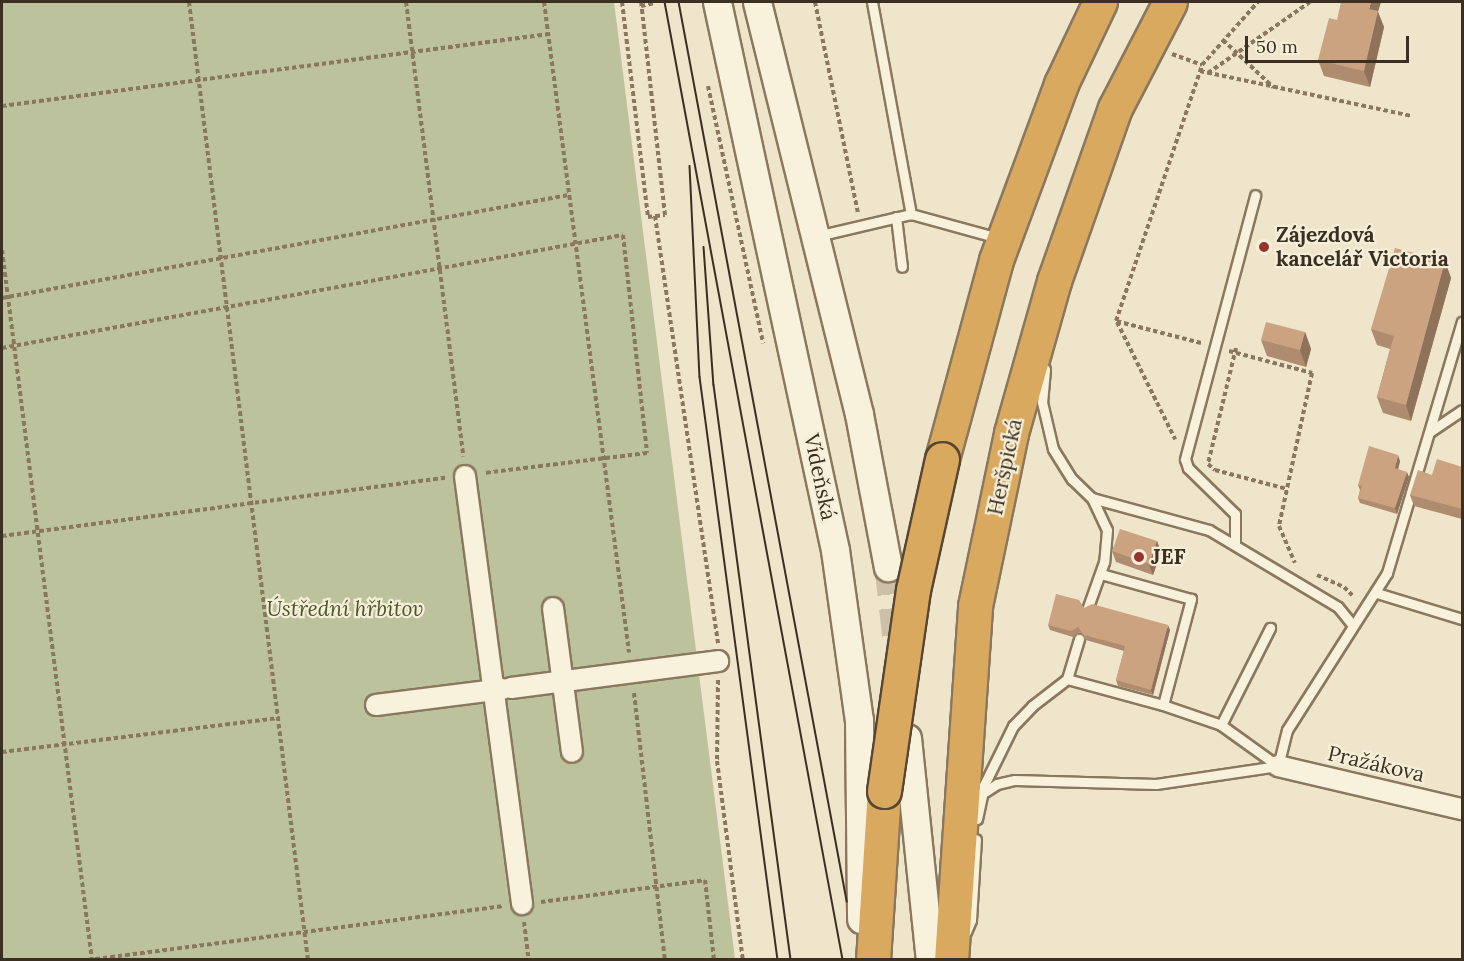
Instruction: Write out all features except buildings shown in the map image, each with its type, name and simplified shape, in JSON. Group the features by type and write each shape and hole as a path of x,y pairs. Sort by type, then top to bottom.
{"highway":[{"path":"873,960 884,790 913,590 942,459 1003,240 1061,84 1100,2"},
{"name":"Heršpická","path":"951,960 975,606 1011,433 1054,280 1115,108 1170,2"}],"main road":[{"name":"Vídeňská","path":"717,2 835,550 859,720 863,806 860,960"},
{"path":"757,2 858,414 888,567"},
{"path":"907,738 930,960"}],"street":[{"path":"465,476 502,689 522,904"},
{"path":"553,608 572,752"},
{"path":"376,705 718,661"},
{"name":"Pražákova","path":"1278,766 1462,809"}],"lane":[{"path":"872,2 911,214"},
{"path":"1235,543 1235,514 1188,468 1185,459 1255,195"},
{"path":"814,237 911,214 1003,240"},
{"path":"896,217 902,267"},
{"path":"1054,280 1054,322"},
{"path":"1278,766 1287,730 1352,624 1377,593 1386,573 1461,338 1462,322"},
{"path":"1047,359 1042,402 1047,434 1061,464 1092,498 1107,530 1101,574 1088,608"},
{"path":"1431,431 1462,410"},
{"path":"1092,498 1184,521 1235,543 1338,608 1352,624"},
{"path":"1101,574 1191,599 1163,705"},
{"path":"1377,593 1462,620"},
{"path":"1221,725 1270,628"},
{"path":"957,960 971,920 980,795 1013,726 1032,706 1067,679 1079,639"},
{"path":"1067,679 1163,705 1221,725 1278,766"},
{"path":"980,795 997,784 1015,780 1156,784 1278,766"}],"path":[{"path":"189,2 308,960"},
{"path":"406,2 465,476"},
{"path":"544,2 631,672 665,960"},
{"path":"622,2 648,217 665,215 641,4 656,3"},
{"path":"815,2 861,225"},
{"path":"1179,446 1116,321 1202,65 1258,2"},
{"path":"1208,73 1310,2"},
{"path":"2,106 549,34"},
{"path":"1223,40 1273,87"},
{"path":"1169,53 1202,65"},
{"path":"1200,71 1412,116"},
{"path":"706,76 763,343"},
{"path":"2,298 569,195"},
{"path":"655,216 687,451 718,634 717,761 743,960"},
{"path":"2,348 623,235 647,453 2,536"},
{"path":"2,250 91,959 705,880 714,960"},
{"path":"1116,321 1214,347 1235,350 1312,373 1279,529 1292,560 1306,569"},
{"path":"1235,350 1208,464 1215,470 1287,489"},
{"path":"1315,573 1344,587 1365,609"},
{"path":"2,752 278,718"},
{"path":"522,904 529,960"}],"green space":[{"name":"Ústřední hřbitov","path":"2,2 614,2 735,959 2,960"}],"tunnel":[{"path":"888,567 897,647"}],"tram line":[{"path":"665,2 843,960"},
{"path":"679,2 847,901"},
{"path":"690,166 700,377 778,960"},
{"path":"704,247 714,385 791,960"}],"place":[{"name":"Zájezdová kancelář Victoria","path":"1264,247"},
{"name":"JEF","path":"1139,557"}]}
